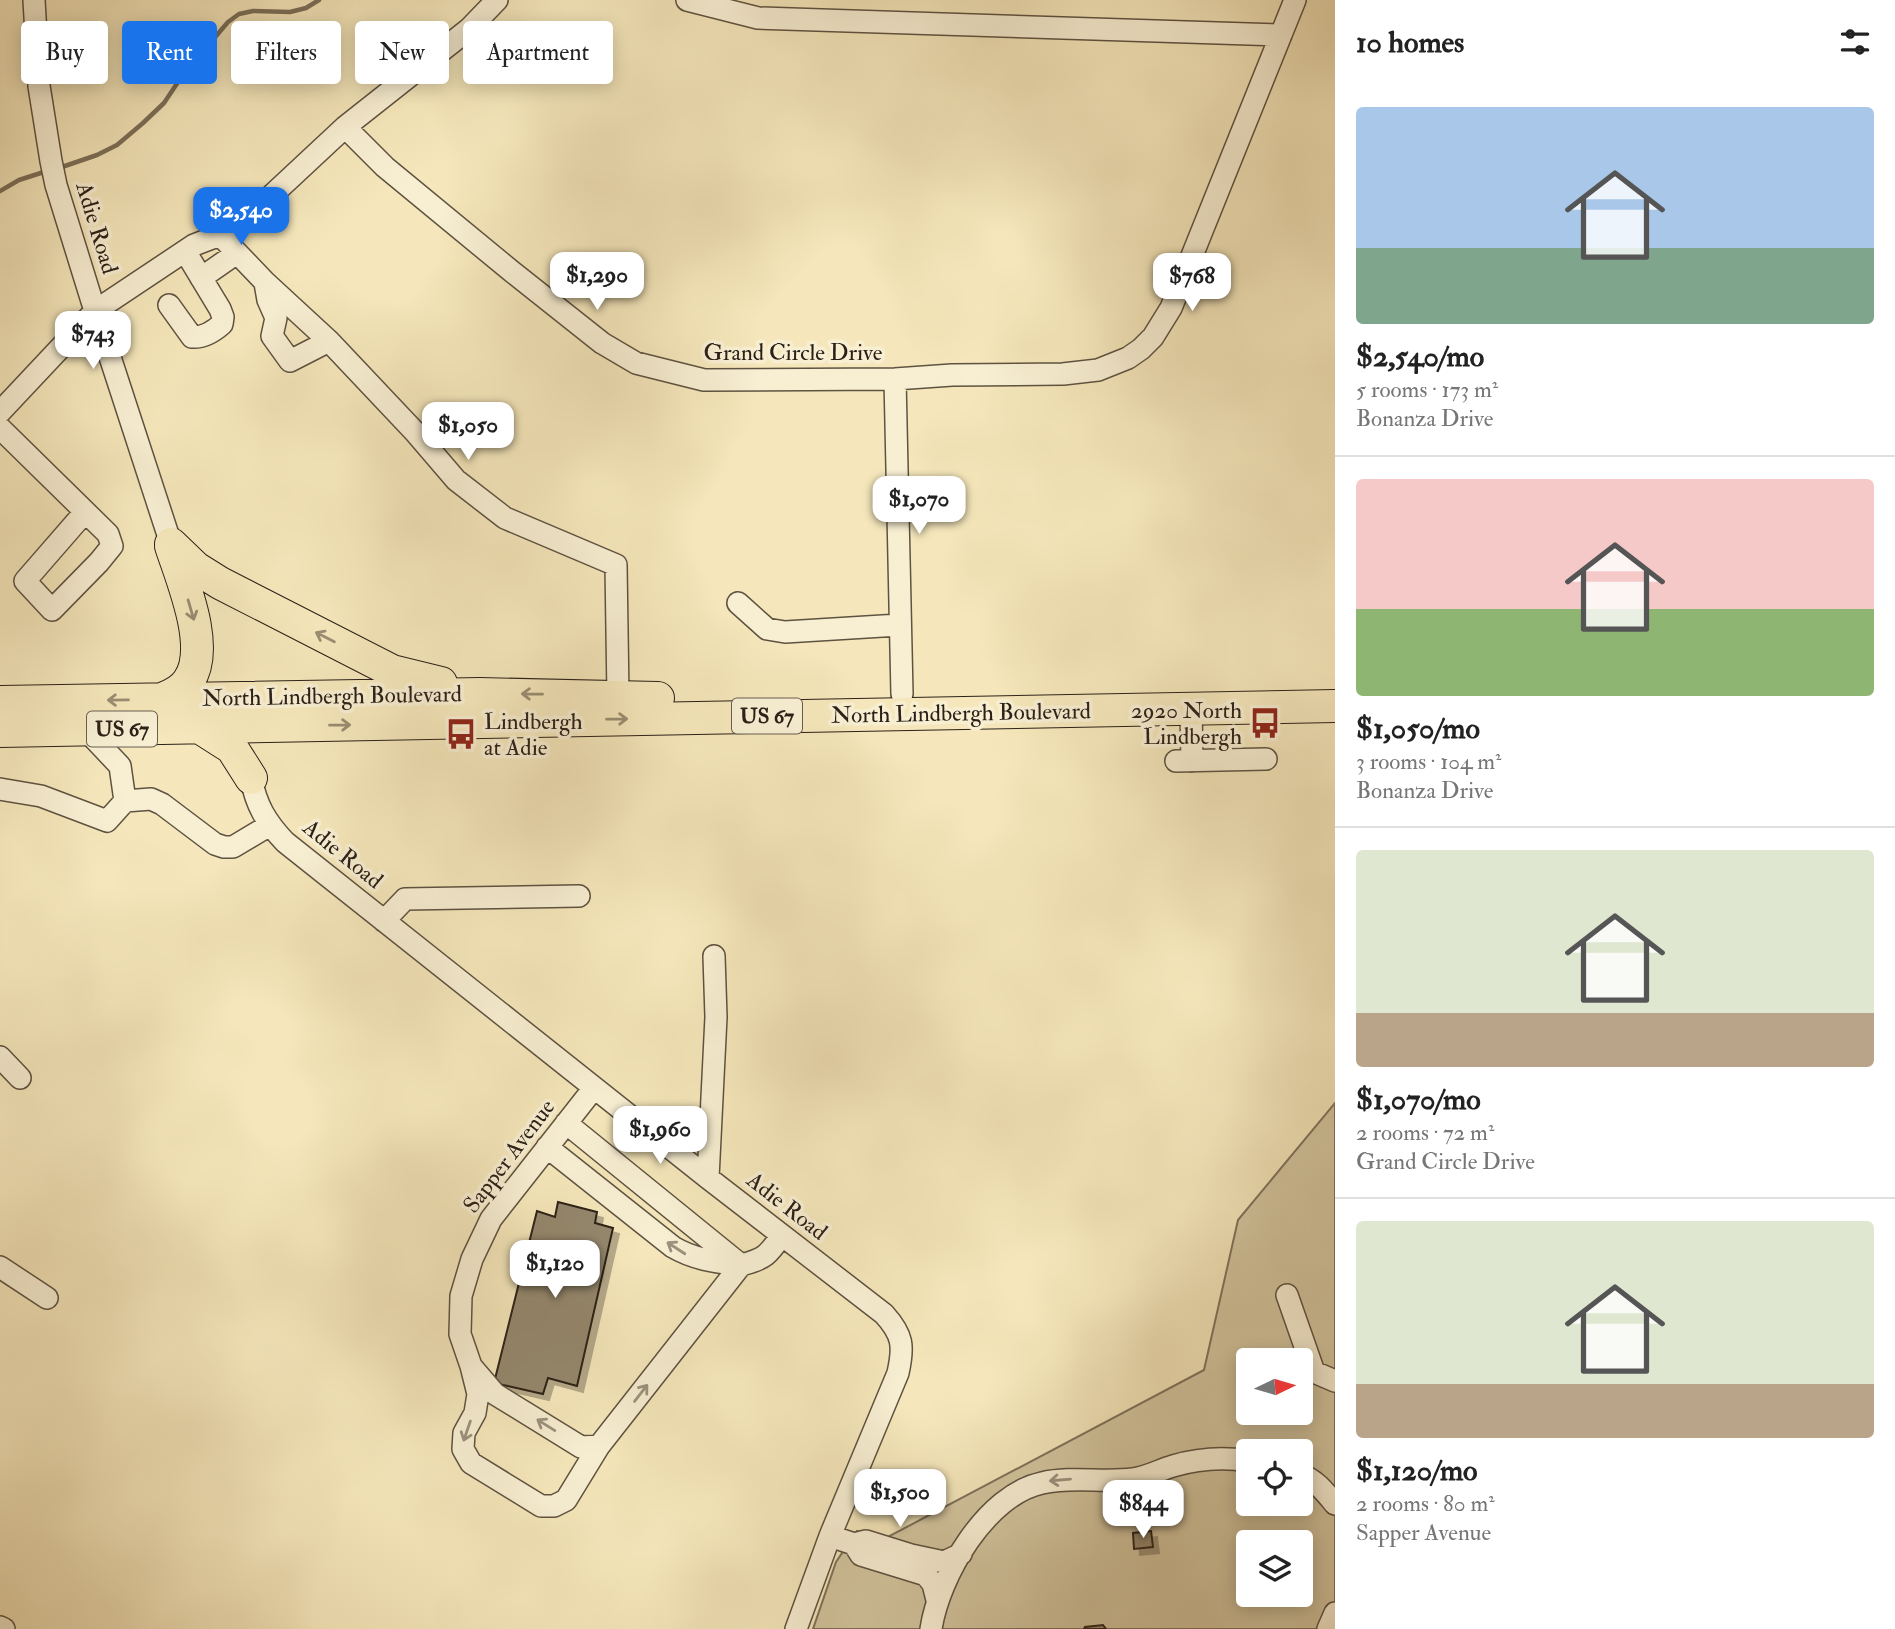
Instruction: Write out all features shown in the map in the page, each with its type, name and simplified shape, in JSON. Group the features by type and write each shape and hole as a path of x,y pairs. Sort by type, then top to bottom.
{"highway":[{"path":"171,544 196,568 220,583 391,671 480,694"},
{"path":"162,699 175,694 189,680 196,666 194,620 171,544"},
{"name":"North Lindbergh Boulevard","path":"0,702 480,694 618,697 1335,687"},
{"name":"North Lindbergh Boulevard","path":"0,731 1335,706"},
{"path":"251,778 257,748 268,735 286,726"},
{"path":"199,727 232,748 251,778"}],"street":[{"name":"Adie Road","path":"33,0 39,86 56,185 171,544"},
{"path":"0,412 95,311 194,245 242,223 345,127 469,29 497,0"},
{"path":"687,0 758,18 1281,35"},
{"name":"Grand Circle Drive","path":"345,127 385,167 547,299 602,343 636,363 704,380 895,379 923,376 1063,374 1098,370 1128,358 1141,349 1153,337 1171,308 1295,0"},
{"path":"220,235 264,282 329,341 456,480 505,518 617,565 618,697"},
{"path":"169,305 191,337 201,336 222,324 220,309 185,251"},
{"path":"201,278 237,253"},
{"path":"264,282 276,318 272,336 290,361 329,341"},
{"name":"Grand Circle Drive","path":"895,379 902,694"},
{"path":"0,428 85,512"},
{"path":"738,603 767,629 785,632 899,625"},
{"path":"1191,709 1184,761 1266,759"},
{"path":"86,730 120,766 125,801"},
{"name":"Adie Road","path":"251,778 257,804 285,842 708,1178 884,1314 898,1332 901,1359 898,1373 830,1536 796,1629"},
{"path":"0,789 41,796 107,821 125,801 152,799 215,844 224,847 233,847 270,825"},
{"path":"384,921 405,899 579,897"},
{"path":"708,1178 716,1017 714,956"},
{"path":"0,1057 20,1077"},
{"name":"Sapper Avenue","path":"471,1366 460,1334 461,1296 472,1259 491,1219 594,1088"},
{"path":"566,1123 741,1265"},
{"path":"547,1147 673,1247 687,1255 741,1265 758,1261 771,1251 782,1235"},
{"path":"471,1366 478,1394 475,1413 464,1433 463,1449 471,1462 541,1506 554,1506 566,1500 599,1446 741,1265"},
{"path":"0,1267 47,1298"},
{"path":"1287,1295 1314,1371 1335,1381"},
{"path":"471,1366 495,1394 581,1447 599,1446"},
{"path":"931,1629 937,1600 972,1535 992,1511 1019,1490 1060,1479 1135,1479 1176,1465 1208,1459 1236,1460"},
{"path":"1328,1481 1335,1504"},
{"path":"830,1536 854,1544 866,1541 944,1562 961,1554"},
{"path":"854,1544 860,1555 926,1575 933,1584 937,1600"},
{"path":"1328,1629 1335,1613"}],"shaded area":[{"path":"1335,1103 1335,1629 813,1629 836,1562 857,1531 884,1539 1204,1370 1238,1220"}],"building":[{"path":"558,1202 597,1212 595,1223 613,1228 577,1386 548,1378 543,1394 494,1383 537,1211 555,1217"},
{"path":"1151,1531 1153,1547 1134,1549 1133,1533"},
{"path":"1103,1625 1106,1629 1084,1629 1085,1627"}],"waterway":[{"path":"59,168 117,145 143,123 164,103 182,76 228,22 239,14 253,11 290,12 306,8 319,0"},
{"path":"0,191 19,180 47,171"}],"place":[{"name":"2920 North Lindbergh","path":"1265,723"},
{"name":"Lindbergh at Adie","path":"461,734"}]}
